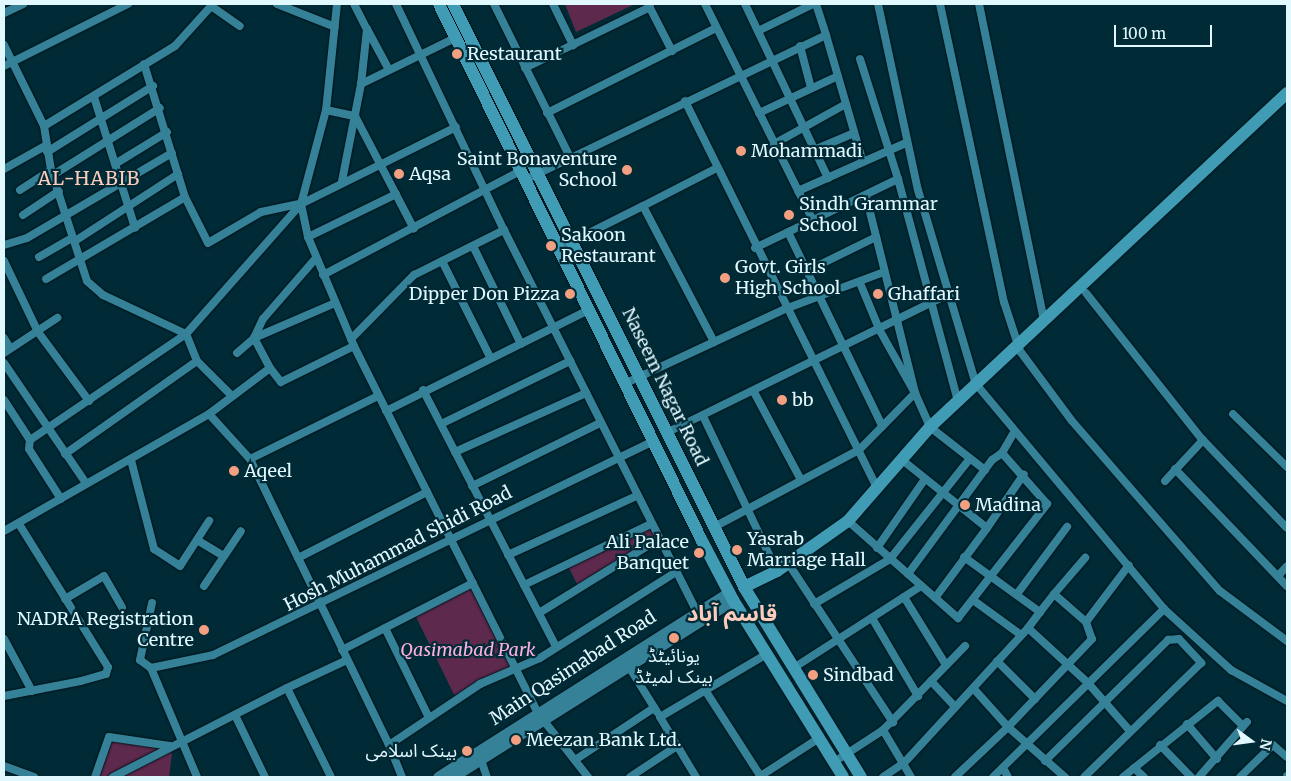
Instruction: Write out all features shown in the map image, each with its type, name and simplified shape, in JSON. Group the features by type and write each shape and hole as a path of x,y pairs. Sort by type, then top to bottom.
{"main road":[{"name":"Naseem Nagar Road","path":"439,4 559,248 587,311 731,596 843,777"},
{"name":"Naseem Nagar Road","path":"453,4 536,173 574,240 641,374 666,433 744,587 861,777"},
{"path":"1019,348 1044,320 1287,93"},
{"path":"744,587 782,567 848,521 930,427 976,384 1086,292 1287,105"},
{"path":"653,441 666,433"},
{"name":"Main Qasimabad Road","path":"438,777 624,660 696,610 731,596"},
{"name":"Main Qasimabad Road","path":"624,660 731,596"},
{"path":"789,689 803,681"},
{"name":"Main Qasimabad Road","path":"452,777 481,760 539,715"}],"street":[{"path":"4,14 23,4"},
{"path":"4,66 128,4"},
{"path":"277,4 335,27"},
{"path":"30,440 186,334 301,204 326,110 336,4"},
{"path":"354,4 388,68"},
{"path":"396,4 617,460 696,610"},
{"path":"494,4 570,157"},
{"path":"553,4 573,45"},
{"path":"705,4 813,221"},
{"path":"746,4 769,59 828,178"},
{"path":"758,31 815,4 826,34 863,162"},
{"path":"878,4 906,143 947,295 976,384 1013,434 1129,565 1164,610 1231,670 1287,701"},
{"path":"940,4 1004,302 1019,348 1072,421 1220,591 1287,641"},
{"path":"979,4 1044,320"},
{"path":"44,126 175,46 212,5 240,26"},
{"path":"525,68 649,6 672,50"},
{"path":"547,113 716,28"},
{"path":"342,181 361,84 366,29"},
{"path":"323,275 414,229 486,189 522,175 536,173 769,59 826,34"},
{"path":"361,84 388,68 455,38"},
{"path":"4,45 44,126 46,149 52,173 87,281 104,295 186,334 197,360 232,396"},
{"path":"800,46 811,88"},
{"path":"860,59 898,179 929,304 958,402"},
{"path":"144,64 160,108 184,197 208,243 261,212 301,204 342,181 456,127"},
{"path":"759,114 838,76"},
{"path":"4,169 46,149 153,86"},
{"path":"94,97 135,228"},
{"path":"685,101 811,363 859,450 877,488"},
{"path":"774,144 846,104"},
{"path":"20,190 109,140 160,108"},
{"path":"326,110 355,116 414,229"},
{"path":"115,164 167,132"},
{"path":"814,150 854,133"},
{"path":"798,191 906,143"},
{"path":"4,245 28,238 172,153"},
{"path":"559,248 717,168"},
{"path":"39,257 128,207 178,174"},
{"path":"756,248 898,179"},
{"path":"23,216 58,191"},
{"path":"308,237 396,194"},
{"path":"866,196 915,393"},
{"path":"46,279 135,228 184,197"},
{"path":"301,204 308,237 316,258 352,342 378,396 539,715 588,777"},
{"path":"643,206 714,342"},
{"path":"254,338 270,368 281,382 352,342 414,275 504,230"},
{"path":"788,232 882,426"},
{"path":"807,271 876,237"},
{"path":"473,246 520,344"},
{"path":"254,338 263,319 316,258"},
{"path":"4,261 38,332 89,401"},
{"path":"442,261 490,357"},
{"path":"624,384 641,374 785,309 884,272"},
{"path":"860,282 880,332 915,393 930,427 968,461 985,470"},
{"path":"1086,292 1203,440 1287,528"},
{"path":"666,433 880,332 947,295"},
{"path":"237,352 254,338 335,303"},
{"path":"386,411 423,390 587,311"},
{"path":"4,338 7,350 38,332 57,318"},
{"path":"65,454 197,360"},
{"path":"440,424 570,361"},
{"path":"4,363 86,484"},
{"path":"4,531 209,414 270,368"},
{"path":"423,390 556,647"},
{"path":"754,392 800,478"},
{"path":"455,452 586,393"},
{"path":"714,527 800,478 859,450 915,393"},
{"path":"250,459 378,396"},
{"path":"4,400 30,440 29,449 61,499"},
{"path":"209,414 250,459 298,558 318,606 389,745 402,777"},
{"path":"1233,414 1287,467"},
{"path":"702,416 782,567 814,604 836,642 893,722"},
{"path":"472,486 600,423"},
{"path":"908,574 985,470 1002,453 1013,434"},
{"path":"1164,480 1203,440"},
{"name":"Hosh Muhammad Shidi Road","path":"151,668 213,655 318,606 449,537 617,460 653,441"},
{"path":"848,521 958,618 992,577 1047,504 1024,474 1002,453"},
{"path":"901,459 987,528"},
{"path":"131,460 154,548 180,566 210,521"},
{"path":"814,604 890,559 968,461"},
{"path":"1175,469 1287,586"},
{"path":"935,598 1024,474"},
{"path":"877,548 925,480"},
{"path":"298,558 427,492"},
{"path":"508,555 636,496"},
{"path":"4,696 32,691 107,671 19,524"},
{"path":"524,585 651,524"},
{"path":"1017,594 1066,527"},
{"path":"204,586 241,531"},
{"path":"539,613 659,539"},
{"path":"197,540 224,556"},
{"path":"964,557 1040,612"},
{"path":"882,777 904,763 954,706 1028,628 1085,558"},
{"path":"1086,622 1129,565"},
{"path":"1278,576 1287,566"},
{"path":"389,745 514,667 525,666 676,572"},
{"path":"65,599 104,576 122,607"},
{"path":"342,650 473,583"},
{"path":"795,667 921,586"},
{"path":"955,777 1036,700 1092,639 1086,622 1054,594"},
{"path":"904,597 946,666"},
{"path":"973,600 1021,635"},
{"path":"152,603 140,660 151,668 180,743 197,777"},
{"path":"993,777 1088,682 1164,610"},
{"path":"872,618 918,696"},
{"path":"385,628 430,718"},
{"path":"1028,628 1088,682 1129,730"},
{"path":"1045,761 1174,638 1201,663 1129,730 1084,777"},
{"path":"4,639 32,691"},
{"path":"834,762 893,722 965,646"},
{"path":"660,717 767,654"},
{"path":"113,777 287,688 347,660"},
{"path":"624,660 696,777"},
{"path":"997,661 1036,700"},
{"path":"931,681 954,706"},
{"path":"287,688 331,777"},
{"path":"973,688 1008,727 1060,776"},
{"path":"705,690 760,777 819,738"},
{"path":"1123,777 1160,745 1218,701 1245,724 1217,759 1199,777"},
{"path":"575,760 654,708"},
{"path":"235,715 265,777"},
{"path":"1187,724 1217,759"},
{"path":"883,730 912,777"},
{"path":"96,777 109,737 171,746"},
{"path":"1160,745 1191,777"},
{"path":"1240,777 1273,745 1287,757"},
{"path":"630,777 677,746"},
{"path":"481,760 487,777"},
{"path":"4,766 34,777"},
{"path":"1003,768 1008,777"},
{"path":"1134,768 1144,777"}],"green space":[{"path":"565,4 635,4 576,32"},
{"path":"651,524 659,539 579,588 567,564"},
{"name":"Qasimabad Park","path":"473,583 514,667 454,696 414,612"},
{"path":"107,738 168,748 172,754 169,777 96,777"}],"place":[{"name":"Restaurant","path":"457,54"},
{"name":"Mohammadi","path":"741,151"},
{"name":"Saint Bonaventure School","path":"627,170"},
{"name":"Aqsa","path":"399,174"},
{"name":"Sindh Grammar School","path":"789,215"},
{"name":"Sakoon Restaurant","path":"551,246"},
{"name":"Govt. Girls High School","path":"725,278"},
{"name":"Dipper Don Pizza","path":"570,294"},
{"name":"Ghaffari","path":"878,294"},
{"name":"bb","path":"782,400"},
{"name":"Aqeel","path":"234,471"},
{"name":"Madina","path":"965,505"},
{"name":"Yasrab Marriage Hall","path":"737,550"},
{"name":"Ali Palace Banquet","path":"699,553"},
{"name":"NADRA Registration Centre","path":"204,630"},
{"name":"یونائیٹڈ بینک لمیٹڈ","path":"674,638"},
{"name":"Sindbad","path":"813,675"},
{"name":"Meezan Bank Ltd.","path":"516,740"},
{"name":"بینک اسلامی","path":"467,751"}],"district":[{"name":"AL-HABIB","path":"89,179"},
{"name":"قاسم آباد","path":"732,614"}]}
